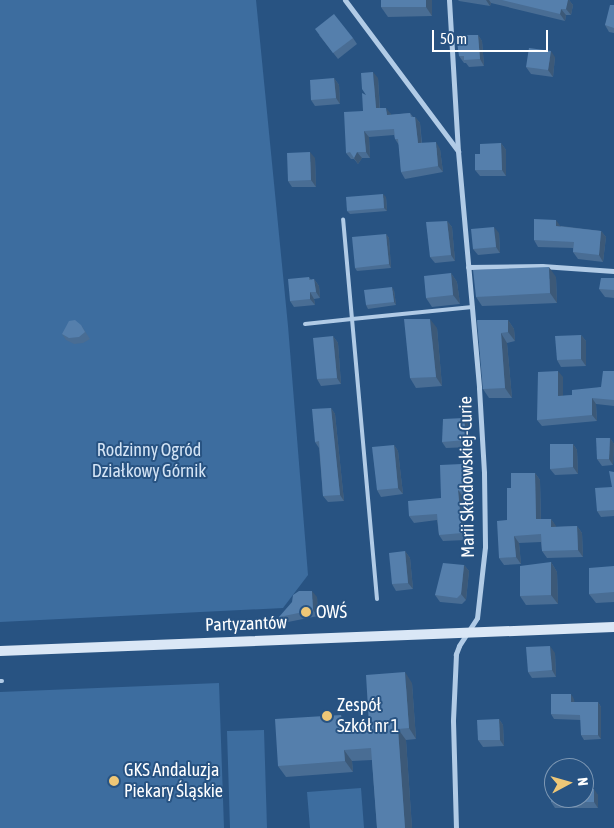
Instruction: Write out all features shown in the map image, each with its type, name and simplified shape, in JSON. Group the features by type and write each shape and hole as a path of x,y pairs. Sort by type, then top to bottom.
{"street":[{"path":"345,0 458,151"},
{"name":"Marii Skłodowskiej-Curie","path":"449,0 458,151 472,307 483,464 485,547 477,618 456,654 453,721 456,828"},
{"path":"468,267 542,266 614,270"},
{"name":"Partyzantów","path":"0,651 614,627"}],"lane":[{"path":"343,220 376,599"},
{"path":"305,324 472,307"}],"green space":[{"name":"Rodzinny Ogród Działkowy Górnik","path":"0,0 256,0 288,326 308,575 283,608 0,622"},
{"path":"219,683 224,828 0,828 0,692"},
{"path":"264,730 267,828 230,828 227,731"},
{"path":"361,788 364,828 310,828 307,792"}],"building":[{"path":"381,0 426,0 426,7 381,7"},
{"path":"502,0 568,0 566,9 561,9 560,14"},
{"path":"610,5 614,5 614,28 605,25"},
{"path":"334,14 353,38 333,53 315,29"},
{"path":"456,35 478,35 480,59 464,60 464,56 459,56"},
{"path":"529,48 551,51 548,70 526,67"},
{"path":"373,72 376,108 386,108 387,115 410,113 411,117 415,117 418,143 436,142 438,166 401,172 398,139 395,139 394,129 364,131 366,152 357,152 354,158 350,152 346,153 344,112 363,111 362,93 366,95 362,89 361,73"},
{"path":"334,78 336,98 311,100 310,80"},
{"path":"501,143 502,170 475,170 475,154 480,154 480,144"},
{"path":"310,152 311,180 288,181 287,153"},
{"path":"383,194 384,208 347,211 346,197"},
{"path":"534,219 556,220 556,226 601,231 599,255 573,252 574,242 534,240"},
{"path":"447,221 451,255 430,257 426,222"},
{"path":"494,227 496,247 473,249 471,229"},
{"path":"386,234 389,264 355,268 352,237"},
{"path":"549,267 550,293 476,297 473,270"},
{"path":"451,273 453,295 426,298 424,276"},
{"path":"309,277 309,280 314,279 316,292 310,292 310,299 290,301 288,279"},
{"path":"601,278 614,278 614,290 599,289"},
{"path":"392,287 394,302 366,305 364,290"},
{"path":"404,319 430,319 436,377 410,378"},
{"path":"75,320 85,332 79,337 69,338 62,334 69,321"},
{"path":"477,320 508,320 508,332 501,333 505,388 483,389"},
{"path":"581,335 581,359 557,360 555,336"},
{"path":"333,336 337,378 317,379 313,338"},
{"path":"558,371 558,396 572,395 572,390 601,387 603,371 614,371 614,400 592,398 592,415 537,420 538,372"},
{"path":"331,408 340,495 323,496 319,441 315,442 312,409"},
{"path":"464,418 466,440 442,442 443,419"},
{"path":"596,438 610,438 609,459 597,459"},
{"path":"550,444 573,444 573,467 550,469"},
{"path":"394,445 398,488 377,490 372,447"},
{"path":"462,464 463,492 458,490 462,533 439,535 437,514 409,516 408,501 441,498 440,465"},
{"path":"609,471 614,472 614,510 597,511 595,488 612,487"},
{"path":"511,473 535,473 536,519 551,519 551,527 577,526 578,550 542,551 541,534 514,536 516,557 499,558 497,521 507,520 507,488 511,488"},
{"path":"405,551 408,583 392,584 389,553"},
{"path":"551,562 551,595 520,596 520,566"},
{"path":"443,563 464,565 461,594 457,598 435,595"},
{"path":"614,566 614,592 589,594 589,568"},
{"path":"299,591 312,591 313,610 279,617 292,602 293,595"},
{"path":"550,646 552,670 528,672 526,647"},
{"path":"405,672 409,728 398,729 405,828 377,828 371,748 344,750 345,761 278,766 275,719 341,715 342,727 369,725 366,675"},
{"path":"551,694 571,694 571,702 598,702 598,735 581,735 580,715 551,714"},
{"path":"499,719 500,740 478,740 477,720"}],"place":[{"name":"OWŚ","path":"306,612"},
{"name":"Zespół Szkół nr 1","path":"327,716"},
{"name":"GKS Andaluzja Piekary Śląskie","path":"114,781"}]}
